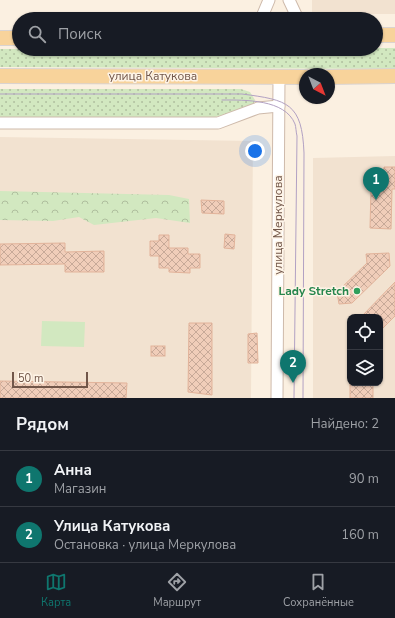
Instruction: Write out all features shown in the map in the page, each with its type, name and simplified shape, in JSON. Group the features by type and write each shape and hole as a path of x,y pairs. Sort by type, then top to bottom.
{"main road":[{"path":"383,35 395,35"},
{"path":"0,38 12,38"},
{"name":"улица Катукова","path":"0,76 299,77"},
{"path":"335,77 395,76"}],"street":[{"path":"263,12 269,0"},
{"path":"289,0 295,12"},
{"name":"улица Меркулова","path":"277,398 279,77"},
{"path":"0,123 218,123 258,108 278,106"}],"shaded area":[{"path":"312,0 395,0 395,14 383,14 383,12 312,12"},
{"path":"0,137 253,141 251,398 0,398"},
{"path":"395,156 395,398 313,398 313,158"}],"green space":[{"path":"383,48 395,48 395,69 0,67 0,49 12,49 12,56 383,56"},
{"path":"0,89 241,89 250,92 255,100 252,108 211,118 0,117"},
{"path":"0,191 169,195 189,199 190,223 156,218 94,225 79,217 53,221 0,220"},
{"path":"42,321 85,322 84,347 41,346"}],"building":[{"path":"384,167 395,167 395,189 392,189 391,229 370,228 371,189 383,189"},
{"path":"201,200 224,201 224,214 202,213"},
{"path":"225,234 235,235 234,249 224,248"},
{"path":"159,235 169,235 169,248 188,248 188,254 200,254 200,268 190,268 190,273 169,272 169,268 159,268 159,256 150,256 150,241 159,241"},
{"path":"65,243 65,252 104,251 104,272 65,272 65,264 0,265 0,244"},
{"path":"389,253 390,266 352,303 339,304 337,292 367,263 366,254"},
{"path":"395,282 395,316 383,328 383,314 364,314"},
{"path":"189,323 212,323 212,395 188,392"},
{"path":"257,333 258,363 248,363 248,334"},
{"path":"151,346 165,346 165,356 151,356"},
{"path":"0,381 127,383 126,398 0,398"},
{"path":"350,386 373,386 373,398 350,398"}],"tram line":[{"path":"0,94 242,94 271,99 290,107 296,114 300,124 303,136 304,153 303,398"},
{"path":"222,100 253,101 274,105 290,116 295,124 297,136 294,398"}],"place":[{"name":"Анна","path":"376,200"},
{"name":"Lady Stretch","path":"357,291"},
{"name":"Улица Катукова","path":"293,383"}]}
